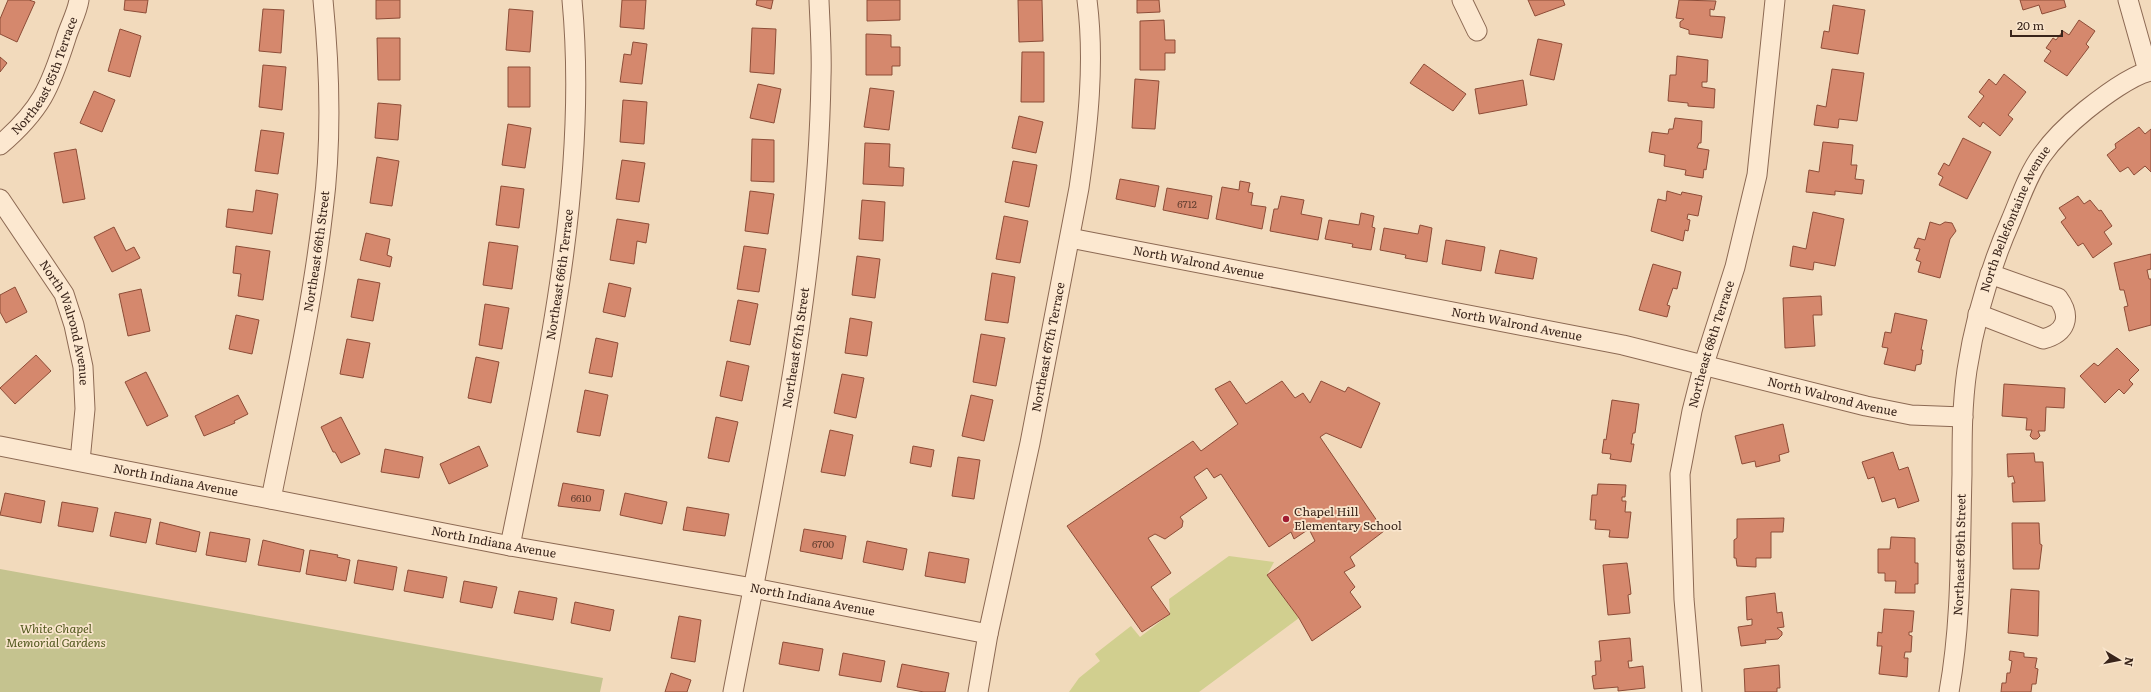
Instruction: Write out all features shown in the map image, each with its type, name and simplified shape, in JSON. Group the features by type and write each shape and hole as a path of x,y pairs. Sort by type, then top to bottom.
{"street":[{"name":"Northeast 65th Terrace","path":"0,145 32,113 46,93 56,71 79,0"},
{"name":"Northeast 66th Street","path":"271,499 314,279 324,210 329,140 329,87 323,0"},
{"name":"Northeast 66th Terrace","path":"510,546 555,314 572,178 576,101 572,0"},
{"name":"Northeast 67th Street","path":"733,692 794,368 810,243 821,77 819,0"},
{"name":"Northeast 67th Terrace","path":"978,692 988,634 1030,443 1070,238 1085,148 1090,91 1091,29 1087,0"},
{"path":"1462,0 1476,31"},
{"name":"Northeast 68th Terrace","path":"1692,692 1684,599 1680,474 1692,411 1704,364 1735,267 1757,175 1775,0"},
{"name":"North Bellefontaine Avenue","path":"1963,416 1967,370 1978,314 1990,274 2027,184 2041,156 2072,122 2096,103 2121,86 2149,71 2128,0"},
{"name":"North Walrond Avenue","path":"0,199 64,294 74,325 83,366 85,409 80,461"},
{"name":"North Walrond Avenue","path":"1070,238 1608,342 1704,364 1866,406 1911,414 1963,416"},
{"path":"1978,314 2043,339 2054,336 2062,328 2066,318 2065,306 2058,298 1990,274"},
{"name":"Northeast 69th Street","path":"1949,692 1956,655 1959,605 1963,416"},
{"name":"North Indiana Avenue","path":"0,446 510,546 753,588 988,634"}],"shaded area":[{"path":"1229,556 1274,562 1267,575 1299,618 1199,692 1069,692 1079,678 1100,661 1095,654 1131,626 1140,637 1170,614 1169,599"}],"green space":[{"name":"White Chapel Memorial Gardens","path":"0,569 603,678 600,692 0,692"}],"building":[{"path":"8,0 29,0 35,2 17,42 0,34 0,19"},
{"path":"125,0 148,0 146,13 124,10"},
{"path":"376,0 400,0 400,18 376,19"},
{"path":"622,0 646,0 644,29 620,27"},
{"path":"757,0 773,0 771,9 756,5"},
{"path":"867,0 900,0 900,20 867,21"},
{"path":"1018,0 1042,0 1043,41 1019,42"},
{"path":"1137,0 1159,0 1160,12 1137,13"},
{"path":"1528,0 1563,0 1565,5 1535,16"},
{"path":"1679,0 1716,1 1714,10 1710,9 1710,16 1725,17 1722,38 1689,34 1689,30 1680,27 1680,22 1684,19 1676,18"},
{"path":"2020,0 2064,0 2066,7 2042,14 2039,5 2023,10"},
{"path":"1833,5 1865,10 1858,54 1821,48 1824,31 1829,32"},
{"path":"263,9 284,10 281,53 259,51"},
{"path":"509,9 533,11 530,52 506,50"},
{"path":"1164,20 1165,40 1175,40 1175,53 1165,53 1165,70 1140,70 1140,21"},
{"path":"2079,20 2095,31 2086,44 2089,47 2067,76 2044,61 2051,51 2046,48 2053,38 2056,40 2063,31 2069,35"},
{"path":"752,28 776,29 774,74 750,72"},
{"path":"120,29 141,36 130,77 108,71"},
{"path":"866,34 891,35 891,47 900,47 900,66 892,66 892,75 866,75"},
{"path":"377,38 400,38 400,80 378,80"},
{"path":"1538,39 1562,44 1554,80 1530,75"},
{"path":"633,42 647,44 642,84 620,82 624,54 631,55"},
{"path":"1022,52 1044,52 1044,102 1021,102"},
{"path":"1677,56 1708,60 1707,82 1702,82 1702,87 1715,89 1714,108 1688,106 1688,103 1668,101 1670,75 1676,75"},
{"path":"0,57 7,63 0,72"},
{"path":"1424,64 1466,94 1453,111 1410,83"},
{"path":"263,65 286,67 282,110 259,107"},
{"path":"508,67 530,67 530,107 508,107"},
{"path":"1832,69 1864,73 1857,121 1839,119 1838,128 1814,125 1817,105 1826,107"},
{"path":"2004,74 2026,92 2008,115 2013,119 2000,136 1983,122 1980,127 1968,117 1984,96 1979,92 1989,79 1996,85"},
{"path":"1135,79 1159,81 1155,129 1132,128"},
{"path":"1523,80 1527,105 1479,114 1475,89"},
{"path":"758,84 781,89 774,123 750,118"},
{"path":"870,88 894,91 889,130 864,127"},
{"path":"94,91 115,100 102,132 80,123"},
{"path":"623,100 647,102 644,144 620,142"},
{"path":"378,103 401,105 398,140 375,138"},
{"path":"1019,116 1043,122 1036,153 1012,148"},
{"path":"1675,118 1702,121 1701,143 1699,143 1697,148 1709,150 1706,170 1704,169 1703,178 1685,175 1686,170 1664,166 1665,155 1649,152 1652,132 1668,134 1669,129 1673,129"},
{"path":"508,124 531,128 525,168 502,165"},
{"path":"2139,127 2145,134 2151,129 2151,172 2145,166 2134,175 2128,167 2120,172 2107,155 2116,148 2115,144"},
{"path":"261,130 284,133 278,174 255,171"},
{"path":"1963,138 1991,152 1967,199 1939,185 1943,177 1938,174 1944,163 1949,166"},
{"path":"752,139 774,140 774,182 751,181"},
{"path":"1823,142 1853,145 1851,165 1857,165 1855,179 1864,180 1862,194 1835,191 1835,195 1806,192 1809,170 1819,172"},
{"path":"865,143 890,144 889,167 904,168 903,186 863,184"},
{"path":"76,149 85,199 63,203 54,153"},
{"path":"377,157 399,161 392,206 370,203"},
{"path":"622,160 645,163 639,202 616,199"},
{"path":"1013,161 1037,165 1029,207 1005,202"},
{"path":"1120,179 1159,186 1155,207 1116,199"},
{"path":"1240,181 1250,183 1248,192 1253,193 1251,205 1266,207 1262,229 1216,219 1222,187 1239,190"},
{"path":"501,186 524,189 519,228 496,225"},
{"path":"1167,188 1212,196 1208,219 1163,210"},
{"path":"256,190 278,194 272,234 226,227 228,209 253,212"},
{"path":"750,191 774,194 768,234 745,231"},
{"path":"1667,191 1681,195 1682,192 1702,196 1698,216 1688,214 1687,219 1690,220 1688,231 1685,230 1683,241 1651,231 1658,199 1666,201"},
{"path":"1281,196 1304,200 1301,214 1322,218 1318,240 1270,231 1274,209 1278,209"},
{"path":"2078,196 2084,204 2090,200 2099,211 2101,210 2112,226 2104,232 2112,244 2093,258 2083,243 2078,246 2061,222 2066,218 2059,208"},
{"path":"862,200 885,202 883,241 859,239"},
{"path":"1813,212 1844,219 1835,266 1814,262 1813,270 1790,266 1793,246 1806,249"},
{"path":"1361,213 1374,216 1372,227 1375,228 1371,250 1352,247 1353,244 1325,239 1329,220 1359,225"},
{"path":"1004,216 1028,221 1020,263 996,259"},
{"path":"617,219 649,224 646,243 637,241 634,264 610,260"},
{"path":"1930,222 1940,225 1945,222 1952,223 1956,231 1950,239 1940,278 1918,272 1921,262 1916,260 1920,249 1914,248 1918,238 1925,240"},
{"path":"1420,225 1432,228 1427,262 1405,258 1406,255 1380,250 1384,228 1418,234"},
{"path":"114,227 126,251 134,247 140,258 112,272 94,237"},
{"path":"366,233 390,239 387,255 392,257 390,267 360,260"},
{"path":"1446,240 1485,247 1481,271 1442,264"},
{"path":"489,242 518,246 512,289 483,285"},
{"path":"236,246 270,251 263,300 238,296 241,274 233,273"},
{"path":"744,246 766,249 759,292 737,289"},
{"path":"1500,250 1537,258 1533,279 1495,273"},
{"path":"2151,254 2151,269 2147,270 2149,279 2151,279 2151,325 2129,331 2124,307 2128,306 2124,290 2120,290 2114,263"},
{"path":"857,256 880,259 875,298 852,295"},
{"path":"1653,264 1681,272 1677,289 1673,288 1667,305 1670,306 1667,317 1639,310"},
{"path":"992,273 1015,277 1008,323 985,320"},
{"path":"358,279 380,283 373,321 351,317"},
{"path":"609,283 631,288 625,317 603,312"},
{"path":"15,287 27,312 6,323 0,312 0,295"},
{"path":"141,289 150,331 128,336 119,294"},
{"path":"1821,296 1822,315 1813,315 1815,346 1785,348 1783,298"},
{"path":"738,300 758,304 750,345 730,341"},
{"path":"485,304 509,308 502,349 479,345"},
{"path":"1895,313 1927,320 1921,350 1923,350 1921,364 1916,365 1915,371 1884,364 1888,348 1882,347 1885,332 1891,333"},
{"path":"236,315 259,320 252,354 229,349"},
{"path":"850,318 872,322 867,356 845,353"},
{"path":"981,334 1005,338 996,386 973,382"},
{"path":"596,338 618,343 612,377 589,373"},
{"path":"347,339 370,343 363,378 340,374"},
{"path":"2117,348 2139,370 2129,380 2133,384 2124,394 2119,389 2105,403 2080,376 2094,363 2098,366"},
{"path":"36,355 51,371 15,404 0,388"},
{"path":"476,357 499,362 491,403 468,398"},
{"path":"727,361 749,366 742,401 720,396"},
{"path":"146,372 168,416 147,426 125,382"},
{"path":"842,374 864,378 856,418 834,413"},
{"path":"1230,381 1246,404 1282,381 1295,398 1303,393 1310,403 1321,381 1345,392 1348,387 1380,403 1361,448 1326,433 1320,437 1384,531 1350,557 1355,566 1344,572 1355,587 1350,592 1361,607 1312,641 1299,618 1267,575 1315,541 1309,529 1294,539 1291,532 1269,547 1221,474 1214,478 1207,468 1194,477 1207,498 1180,517 1183,521 1182,527 1165,539 1155,534 1148,538 1171,573 1151,587 1170,614 1142,632 1067,526 1193,441 1201,451 1238,424 1215,389"},
{"path":"2004,384 2065,388 2064,408 2046,407 2045,431 2038,431 2040,436 2037,439 2033,439 2030,436 2032,430 2026,430 2027,418 2002,416"},
{"path":"585,390 608,395 600,436 577,432"},
{"path":"238,395 248,414 234,421 235,423 204,436 195,416"},
{"path":"971,395 993,400 984,441 962,436"},
{"path":"1612,400 1639,404 1635,433 1633,433 1631,444 1634,444 1631,462 1610,459 1611,454 1602,453 1604,439 1606,440"},
{"path":"341,417 360,454 341,463 335,452 333,452 321,427"},
{"path":"716,417 738,422 729,462 708,458"},
{"path":"1783,424 1789,452 1779,455 1780,461 1756,467 1755,461 1742,464 1735,436"},
{"path":"830,430 853,435 845,476 821,472"},
{"path":"479,446 488,466 449,484 440,464"},
{"path":"913,446 934,450 931,467 910,463"},
{"path":"385,449 423,457 419,478 381,472"},
{"path":"1893,452 1899,470 1908,467 1919,501 1898,508 1895,498 1882,502 1874,477 1868,479 1862,462"},
{"path":"2034,453 2035,462 2043,462 2045,501 2013,502 2012,483 2015,483 2013,476 2008,477 2007,454"},
{"path":"958,457 980,460 974,499 952,496"},
{"path":"563,483 604,490 600,511 558,506"},
{"path":"1598,484 1626,485 1625,497 1622,497 1622,501 1626,501 1625,512 1631,512 1628,538 1609,537 1610,530 1595,529 1596,520 1590,520 1592,495 1597,495"},
{"path":"5,493 45,501 41,523 0,515"},
{"path":"625,493 667,502 662,524 620,515"},
{"path":"62,502 98,508 93,532 58,526"},
{"path":"687,507 729,514 725,536 683,530"},
{"path":"115,512 151,519 146,543 110,536"},
{"path":"1784,518 1783,532 1771,532 1771,558 1756,558 1756,567 1737,566 1736,558 1734,558 1734,540 1737,538 1737,519"},
{"path":"160,522 200,532 196,552 156,544"},
{"path":"2012,523 2039,523 2040,544 2042,545 2039,569 2013,569"},
{"path":"804,529 846,536 842,559 800,551"},
{"path":"210,532 250,539 246,562 206,555"},
{"path":"1891,537 1915,538 1915,563 1918,563 1918,584 1915,584 1915,593 1895,593 1896,581 1885,581 1885,573 1878,573 1878,549 1890,549"},
{"path":"263,540 304,550 300,572 258,565"},
{"path":"867,541 907,549 903,570 863,562"},
{"path":"310,550 338,555 337,557 350,560 346,581 306,574"},
{"path":"929,552 969,559 965,583 925,576"},
{"path":"358,560 397,567 393,590 354,583"},
{"path":"1627,563 1631,594 1628,595 1630,613 1608,615 1603,565"},
{"path":"408,570 447,577 443,598 404,591"},
{"path":"464,581 497,587 492,608 460,602"},
{"path":"2011,589 2039,591 2038,636 2008,633"},
{"path":"519,591 557,598 553,620 514,613"},
{"path":"1775,593 1777,613 1782,612 1784,627 1777,628 1782,632 1782,635 1778,639 1765,640 1766,643 1741,646 1738,627 1752,625 1752,619 1747,620 1746,597"},
{"path":"575,602 614,610 610,631 571,623"},
{"path":"1884,609 1914,611 1912,632 1909,632 1909,635 1912,636 1911,652 1905,652 1904,658 1908,658 1907,677 1879,674 1882,646 1877,646 1878,632 1882,633"},
{"path":"679,616 701,620 695,662 671,658"},
{"path":"1630,638 1632,661 1628,661 1629,668 1643,666 1645,688 1618,691 1618,687 1594,689 1592,676 1596,675 1595,661 1601,661 1599,641"},
{"path":"783,642 823,649 819,671 779,664"},
{"path":"2010,651 2024,653 2024,657 2037,658 2035,668 2038,669 2036,684 2032,684 2031,692 2001,692 2002,683 2006,683 2007,673 2010,673 2012,661 2009,660"},
{"path":"843,653 885,661 881,682 839,675"},
{"path":"902,664 949,673 945,692 924,692 897,687"},
{"path":"1779,665 1780,688 1777,688 1777,692 1745,692 1744,669"},
{"path":"671,673 691,680 687,692 665,692"}],"place":[{"name":"Chapel Hill Elementary School","path":"1286,519"}]}
